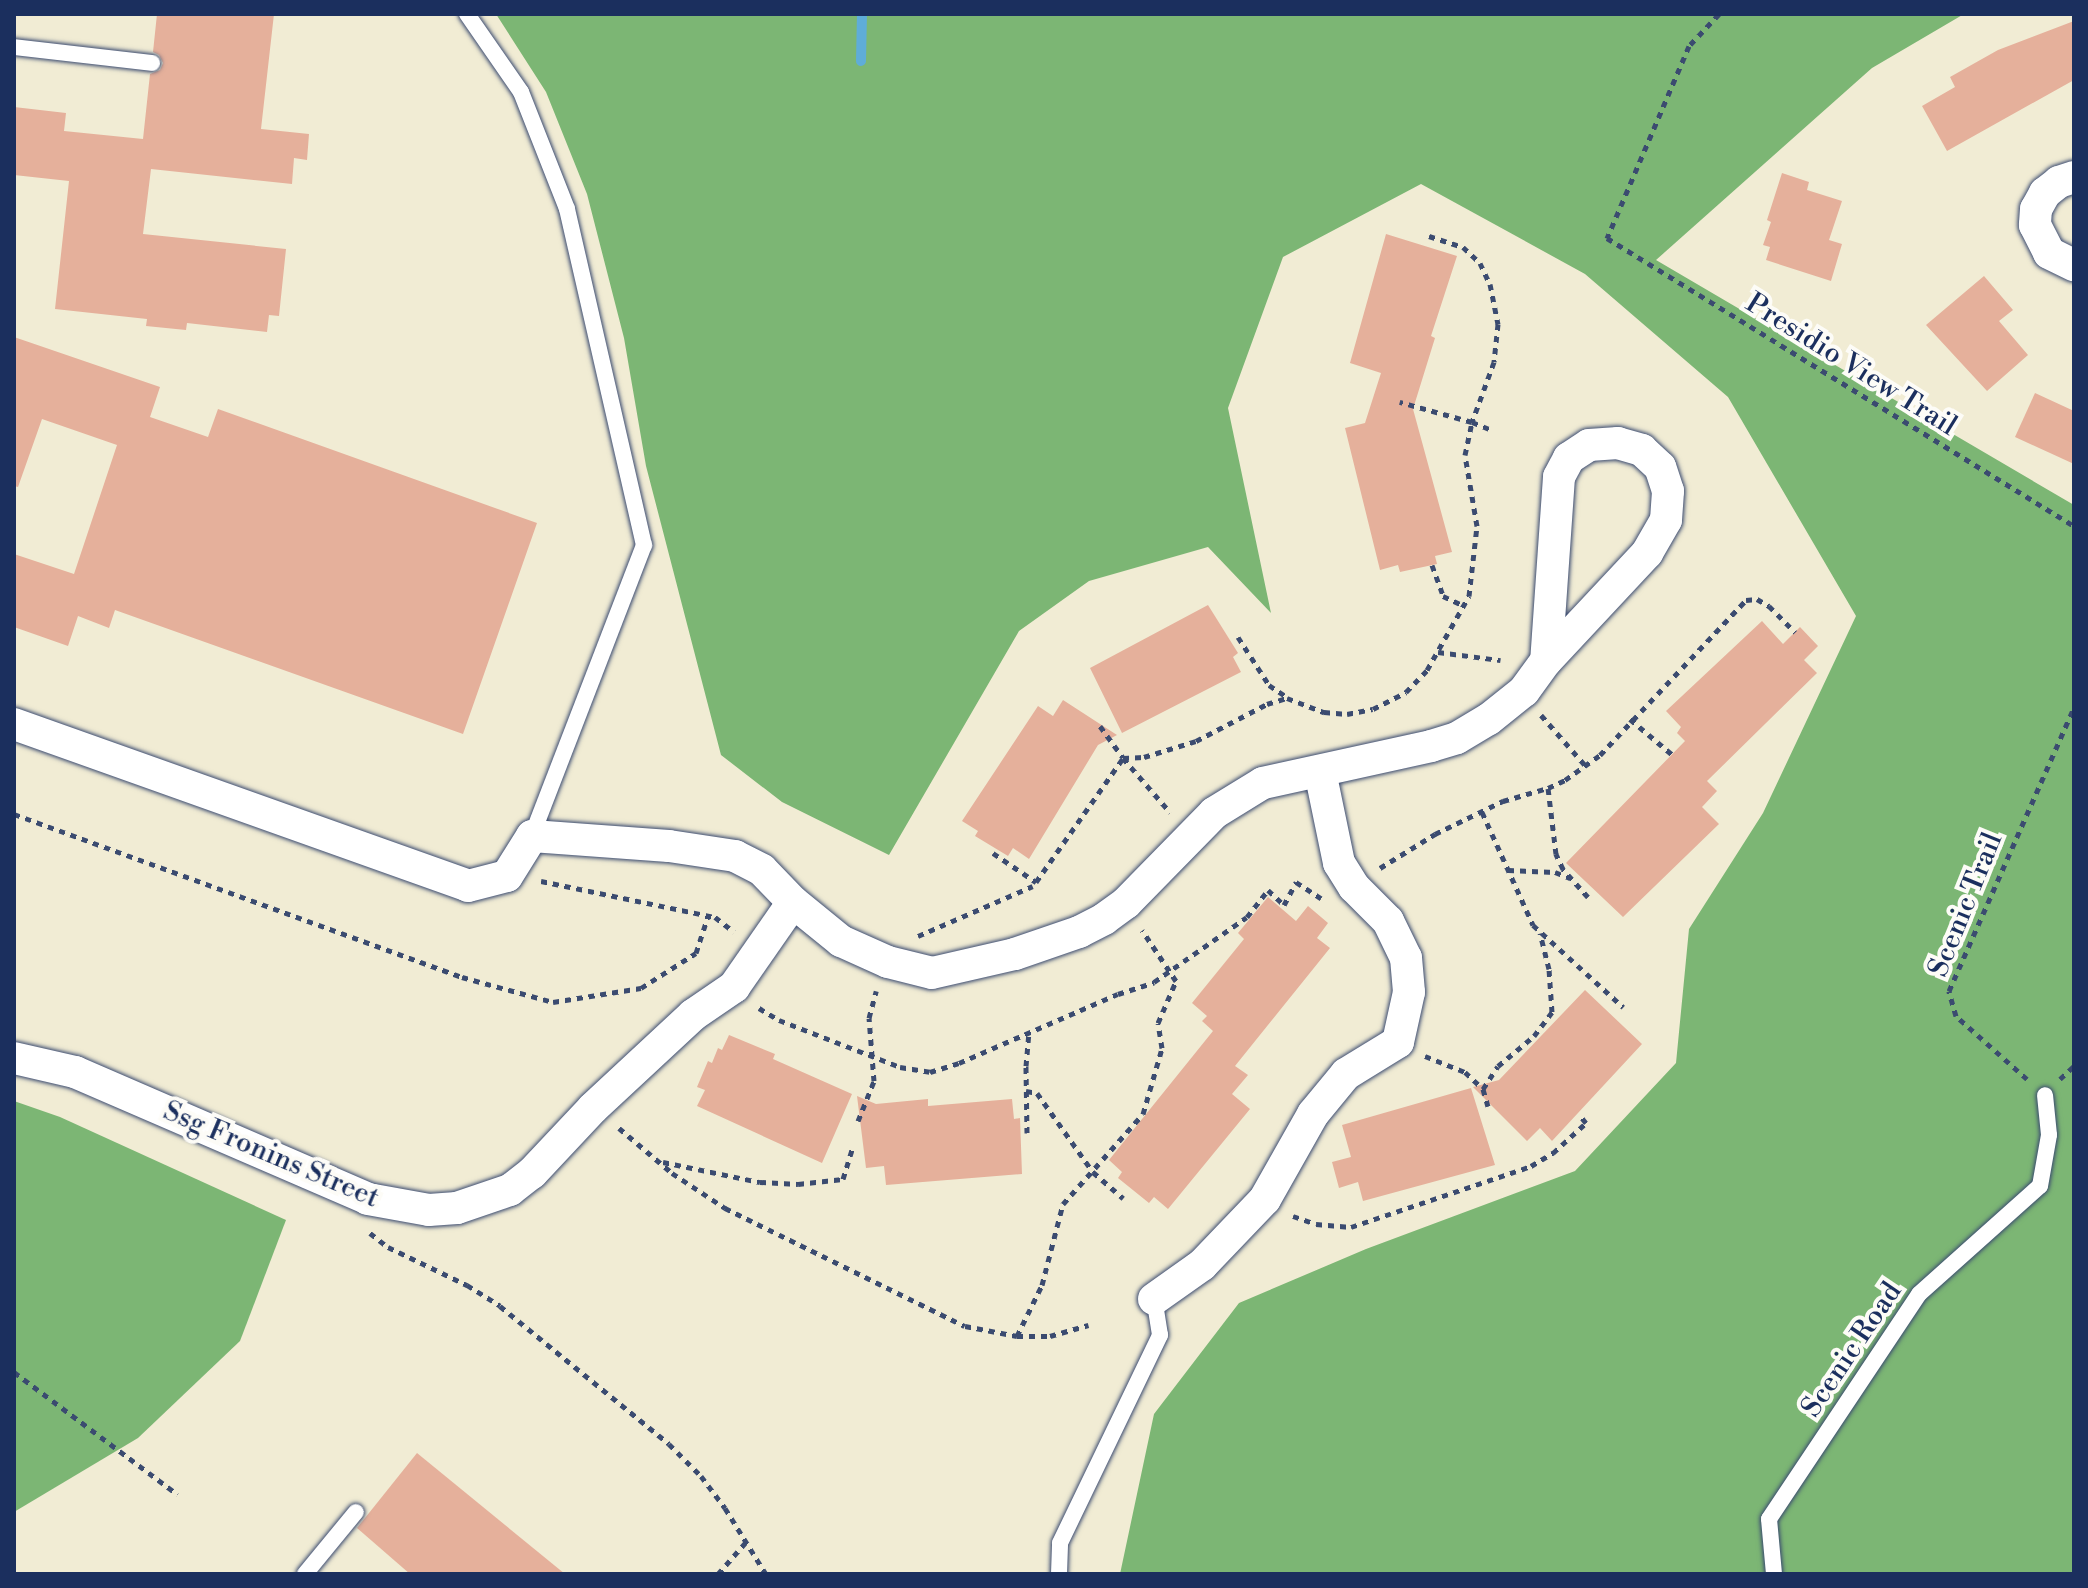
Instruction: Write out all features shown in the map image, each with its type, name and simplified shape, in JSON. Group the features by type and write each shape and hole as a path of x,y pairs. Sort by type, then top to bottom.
{"street":[{"path":"2074,177 2059,182 2045,193 2036,209 2035,225 2049,253 2074,265"},
{"path":"14,724 468,886 508,873 532,836 669,846 735,856 762,870 793,902 841,941 888,962 932,973 1015,954 1079,932 1126,903 1214,813 1263,783 1457,738 1524,691 1546,661 1647,553 1666,520 1668,491 1660,467 1642,450 1618,443 1589,445 1569,458 1559,477 1546,661"},
{"path":"1154,1299 1202,1265 1265,1199 1313,1114 1346,1074 1398,1042 1409,992 1406,958 1388,921 1341,894 1339,863 1320,771"},
{"name":"Ssg Fronins Street","path":"14,1058 75,1072 368,1199 429,1210 484,1201 510,1190 532,1173 593,1108 693,1015 734,987 793,902"}],"lane":[{"path":"467,14 521,92 567,209 644,545 532,836"},
{"path":"14,47 152,63"},
{"name":"Scenic Road","path":"1774,1574 1769,1519 1919,1294 2040,1186 2049,1135 2045,1095"},
{"path":"1059,1574 1060,1543 1160,1335 1154,1299"},
{"path":"305,1574 356,1512"}],"path":[{"name":"Presidio View Trail","path":"1719,14 1689,46 1607,238 2074,526"},
{"path":"1238,637 1269,685 1287,698 1324,712 1347,714 1373,709 1406,692 1427,670 1464,606 1477,526 1465,455 1472,422 1494,362 1498,324 1490,284 1480,263 1463,247 1429,236"},
{"path":"1400,402 1492,430"},
{"path":"1432,565 1443,596 1464,606"},
{"path":"734,987 754,1005 779,1020 900,1067 930,1072 959,1063 1154,982 1247,917 1268,890 1284,905 1296,882 1341,894 1435,834 1503,801 1548,788 1600,755 1630,719 1746,600 1757,599 1769,606 1795,632"},
{"path":"1438,652 1500,660"},
{"path":"993,853 1036,882 1123,758 1167,751 1287,698"},
{"name":"Scenic Trail","path":"2045,1095 1956,1016 1949,991 2074,707"},
{"path":"1630,719 1674,756"},
{"path":"1545,721 1585,765"},
{"path":"1100,726 1157,797"},
{"path":"1548,788 1556,854 1588,897"},
{"path":"1482,812 1533,925 1623,1007"},
{"path":"14,814 462,977 553,1002 641,988 696,953 708,916"},
{"path":"1508,870 1555,872 1572,879"},
{"path":"508,873 708,916 732,929 753,959"},
{"path":"888,962 896,946 1033,886"},
{"path":"1483,1089 1498,1066 1534,1036 1552,1012 1549,969 1540,933"},
{"path":"1017,1336 1042,1285 1063,1204 1143,1114 1162,1048 1158,1023 1176,981 1156,953"},
{"path":"858,1121 872,1095 874,1056 869,1018 873,1001"},
{"path":"1027,1133 1029,1032"},
{"path":"1398,1042 1465,1072 1483,1089 1488,1106"},
{"path":"2045,1095 2074,1066"},
{"path":"1026,1091 1037,1093 1047,1104 1093,1172 1123,1198"},
{"path":"593,1108 672,1173 725,1208 965,1326 1017,1336 1050,1336 1088,1325"},
{"path":"1265,1199 1284,1214 1316,1224 1351,1227 1373,1222 1531,1166 1553,1153 1586,1123 1579,1114"},
{"path":"662,1162 760,1182 798,1184 843,1179 853,1147"},
{"path":"368,1199 364,1221 372,1235 500,1306 602,1388 701,1476 766,1574"},
{"path":"14,1372 177,1494"},
{"path":"718,1574 746,1542"}],"green space":[{"path":"496,14 1964,14 1872,68 1656,260 2074,505 2074,1574 1120,1574 1154,1414 1239,1303 1366,1249 1575,1171 1676,1063 1689,929 1763,813 1856,616 1728,397 1585,274 1421,184 1283,257 1228,408 1271,613 1208,547 1089,581 1019,631 889,855 782,802 721,755 646,466 624,338 587,194 546,92"},
{"path":"14,1101 60,1117 286,1220 240,1341 138,1438 14,1512"}],"building":[{"path":"157,14 274,14 261,129 309,134 307,160 294,158 292,184 151,169 143,234 286,249 279,316 269,315 267,332 187,323 186,330 146,326 147,319 55,309 69,181 14,175 14,107 66,113 64,131 143,139 150,74 160,70 163,63 159,55 153,52"},
{"path":"2074,21 2074,80 1947,151 1922,106 1955,87 1950,77 1998,50"},
{"path":"1782,173 1809,182 1807,190 1842,201 1829,240 1842,244 1831,281 1766,260 1770,247 1763,245 1771,222 1767,220"},
{"path":"1386,234 1457,256 1431,336 1435,338 1413,409 1452,552 1435,556 1437,564 1400,572 1398,565 1380,570 1345,428 1365,423 1381,373 1350,363"},
{"path":"1984,276 2013,310 1999,321 2028,355 1987,391 1926,325"},
{"path":"14,337 160,387 150,417 208,437 218,409 537,523 463,734 115,610 109,628 78,616 68,646 14,627 14,554 74,574 117,445 42,419 18,487 14,486"},
{"path":"2035,393 2074,411 2074,464 2015,437"},
{"path":"1208,605 1238,653 1233,657 1241,672 1122,733 1090,668"},
{"path":"1762,621 1783,644 1800,627 1818,646 1804,660 1817,673 1707,781 1717,791 1702,807 1719,824 1623,917 1566,863 1685,741 1677,733 1681,727 1666,711"},
{"path":"1063,700 1117,735 1098,745 1029,859 1013,848 1008,856 975,836 978,831 962,821 1038,706 1053,716"},
{"path":"1268,897 1296,921 1308,906 1328,923 1317,938 1330,948 1235,1066 1248,1075 1232,1094 1250,1109 1168,1209 1154,1197 1149,1203 1118,1178 1122,1172 1109,1160 1213,1031 1202,1021 1207,1016 1192,1003 1244,939 1238,933"},
{"path":"1585,990 1642,1044 1552,1141 1540,1128 1527,1141 1473,1087 1499,1080"},
{"path":"729,1035 775,1054 773,1059 852,1094 822,1163 697,1106 705,1090 697,1087 708,1061 712,1063 718,1048 722,1050"},
{"path":"1471,1088 1495,1165 1363,1201 1358,1182 1339,1188 1332,1162 1351,1157 1342,1125"},
{"path":"857,1096 876,1104 928,1099 928,1106 1012,1099 1014,1119 1020,1118 1022,1174 886,1185 884,1166 866,1168"},
{"path":"417,1453 565,1574 410,1574 357,1528"}],"waterway":[{"path":"861,61 862,14"}]}
